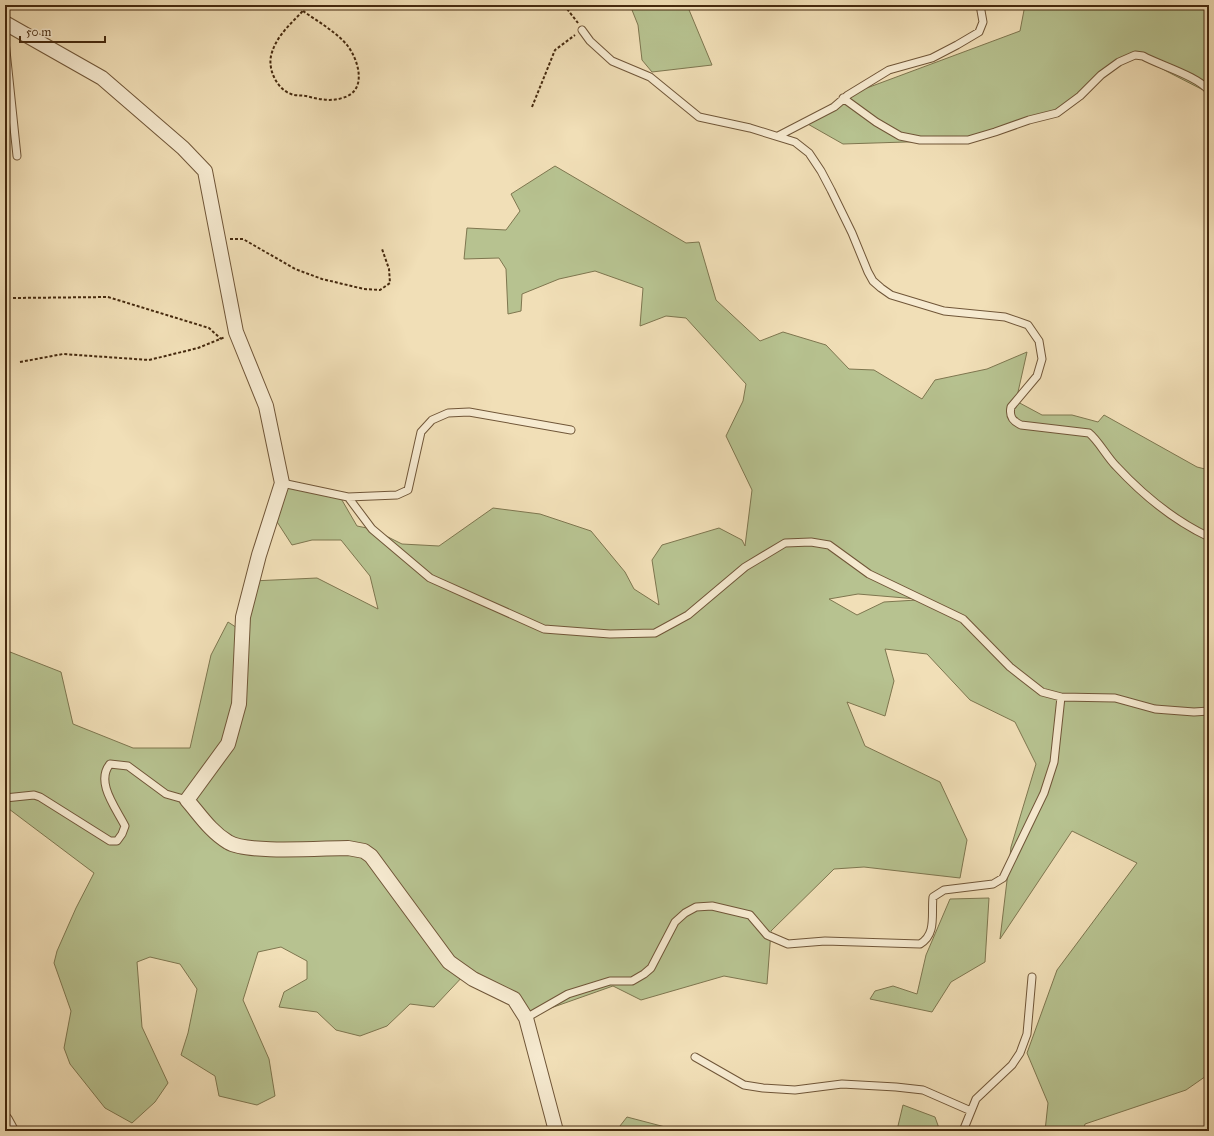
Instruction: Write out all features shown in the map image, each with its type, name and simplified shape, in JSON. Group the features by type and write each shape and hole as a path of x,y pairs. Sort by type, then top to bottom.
{"street":[{"path":"6,28 102,78 183,148 205,171 219,239 225,283 236,332 266,406 282,483 259,555 243,617 239,704 228,744 187,800 217,834 229,843 246,848 348,848 364,851 371,856 449,962 474,979 514,999 526,1018 556,1131"},
{"path":"5,1120 11,1131"}],"lane":[{"path":"778,136 834,107 843,98 889,70 932,58 979,32 983,22 980,5"},
{"path":"582,30 590,41 612,61 650,77 699,117 750,128 778,136 795,142 809,153 821,171 852,233 868,272 874,282 891,295 944,310 1005,317 1028,325 1039,341 1042,359 1038,376 1011,407 1010,413 1016,422 1021,425 1089,433 1116,466 1138,488 1191,527 1209,537"},
{"path":"5,41 17,156"},
{"path":"843,98 876,122 900,136 920,140 945,141 968,140 1029,120 1056,113 1080,96 1101,75 1119,62 1135,55 1143,56 1197,80 1206,86 1209,91"},
{"path":"282,483 348,496 397,495 408,490 421,432 432,420 448,413 469,412 571,430"},
{"path":"348,496 372,529 430,578 544,629 610,634 654,633 688,615 745,567 785,543 811,542 829,545 869,574 963,619 1010,667 1042,692 1060,697 1115,698 1155,709 1194,712 1209,711"},
{"path":"526,1018 568,994 610,981 632,981 644,974 651,968 675,922 685,913 696,908 712,906 750,914 767,935 788,944 825,941 920,944 926,940 933,926 933,897 944,890 993,884 1003,878 1037,810 1052,768 1060,697"},
{"path":"5,798 27,796 40,797 110,841 117,841 125,826 105,786 105,770 110,764 128,766 166,794 187,800"},
{"path":"963,1131 980,1094 1012,1065 1020,1053 1027,1034 1032,977"},
{"path":"695,1057 744,1085 795,1090 842,1084 923,1090 971,1111"}],"path":[{"path":"303,11 341,40 356,59 359,70 358,82 355,90 350,96 332,100 292,95 282,88 276,81 270,66 271,57 280,35 308,5"},
{"path":"532,107 555,50 582,30 564,5"},
{"path":"219,239 243,239 295,269 322,279 364,289 380,290 390,283 389,269 382,249"},
{"path":"13,298 108,297 209,328 221,339"},
{"path":"20,362 63,354 149,360 198,348 236,332"}],"green space":[{"path":"630,5 687,5 712,65 652,72 642,60 638,25"},
{"path":"1025,5 1209,5 1209,93 1135,55 1095,81 1057,113 968,140 843,144 806,123 848,95 1020,31"},
{"path":"555,166 686,243 699,242 716,300 760,341 783,332 826,345 849,369 874,370 922,399 935,380 987,369 1027,352 1016,401 1042,415 1072,415 1098,422 1104,415 1197,467 1209,470 1209,1074 1186,1090 1085,1124 1083,1131 1045,1131 1048,1103 1027,1053 1057,970 1137,863 1072,831 1000,939 1011,847 1036,764 1015,722 970,700 927,654 885,649 894,681 885,716 847,702 865,746 940,782 967,840 960,878 864,867 834,869 771,931 767,984 724,976 641,1000 613,986 531,1015 465,974 434,1007 410,1004 387,1026 360,1036 336,1030 317,1012 279,1007 284,992 307,979 307,961 281,947 258,952 243,1000 269,1059 275,1096 257,1105 219,1096 215,1076 181,1055 188,1033 197,989 180,964 150,957 137,962 142,1027 168,1083 155,1102 132,1123 105,1108 70,1064 64,1048 71,1011 54,963 57,951 76,908 94,873 5,806 5,650 61,672 73,724 133,748 190,748 211,655 228,622 248,635 252,581 317,578 378,609 370,576 341,540 312,540 292,545 272,514 282,483 339,495 357,526 372,529 402,544 439,546 493,508 540,514 591,531 625,572 634,589 659,605 652,560 662,545 719,528 742,540 745,546 752,490 726,436 743,401 746,384 686,318 666,316 640,326 643,288 595,271 559,279 522,294 521,311 508,314 506,269 499,258 464,259 467,228 506,230 520,211 511,194","holes":["858,594 917,599 884,602 857,615 829,599"]},
{"path":"989,898 985,962 951,982 932,1012 870,999 875,991 893,986 917,994 926,955 950,899"},
{"path":"903,1105 935,1117 940,1131 895,1131 897,1130"},
{"path":"627,1117 669,1128 667,1131 616,1131"}]}
